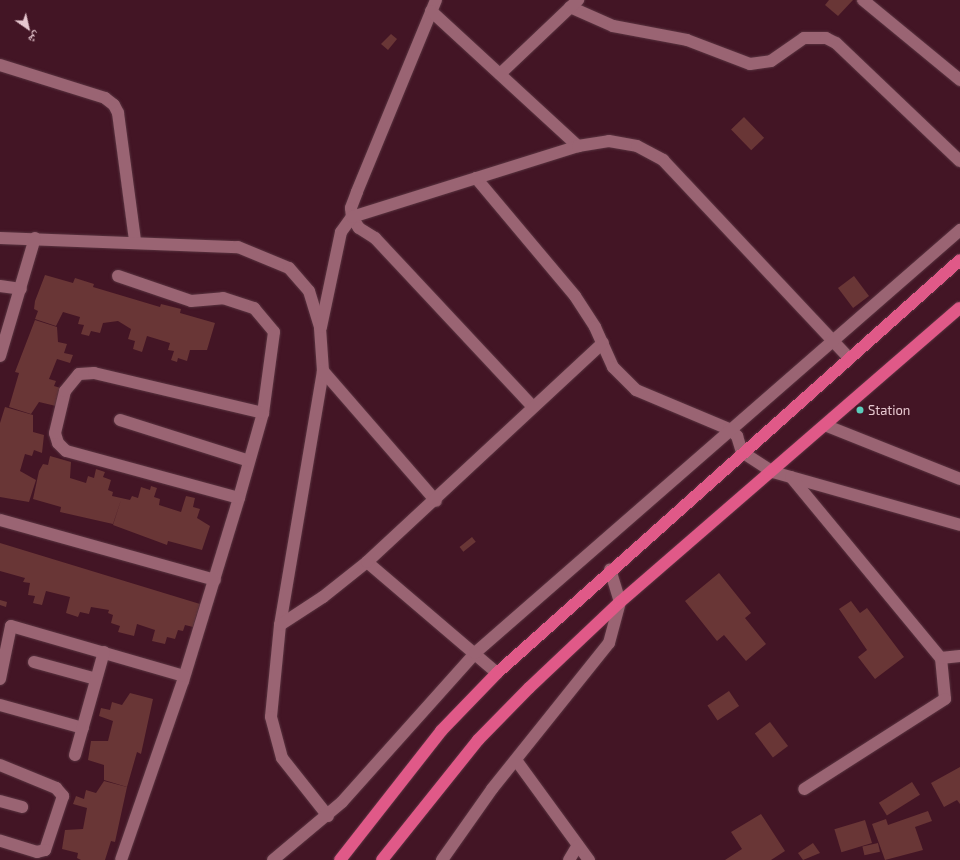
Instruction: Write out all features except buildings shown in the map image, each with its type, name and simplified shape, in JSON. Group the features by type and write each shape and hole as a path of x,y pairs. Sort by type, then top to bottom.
{"highway":[{"path":"340,860 441,731 497,673 610,569 960,260"},
{"path":"382,860 478,740 620,602 827,426 960,308"}],"street":[{"path":"863,0 960,80"},
{"path":"500,74 574,3 613,26 687,40 750,64 771,61 804,38 826,38 836,43 960,161"},
{"path":"533,408 375,238 359,228 352,216 351,208 434,5 500,74 578,146"},
{"path":"0,65 106,98 114,105 118,113 135,241"},
{"path":"320,328 341,232 352,216 578,146 622,142 663,160 848,358"},
{"path":"476,178 575,296 603,343 613,367 636,390 729,429 737,436 742,452 773,472 960,525"},
{"path":"273,860 328,816 475,653 729,429 833,341 960,230"},
{"path":"0,238 135,241 238,247 276,260 289,268 309,291 320,328 323,371 280,625 273,731 290,770 328,816"},
{"path":"0,356 35,238"},
{"path":"118,276 192,301 223,298 260,312 274,332 263,414 239,498 184,676 121,860"},
{"path":"0,286 21,289"},
{"path":"280,625 323,597 367,562 436,501 603,343"},
{"path":"323,371 436,501"},
{"path":"239,498 66,451 58,443 55,433 65,391 79,374 94,373 263,414"},
{"path":"120,420 249,461"},
{"path":"827,426 960,479"},
{"path":"791,477 941,658 945,699 804,789"},
{"path":"0,520 214,580"},
{"path":"367,562 497,673"},
{"path":"442,860 516,760 604,652 617,623 620,602 610,569"},
{"path":"0,679 11,626 184,676"},
{"path":"75,755 104,652"},
{"path":"941,658 960,656"},
{"path":"34,662 96,679"},
{"path":"0,705 83,728"},
{"path":"516,760 589,860"},
{"path":"0,765 56,788 63,796 45,850 37,852 0,841"},
{"path":"0,802 22,807"},
{"path":"569,860 578,845"}],"place":[{"name":"Station","path":"860,410"}]}
